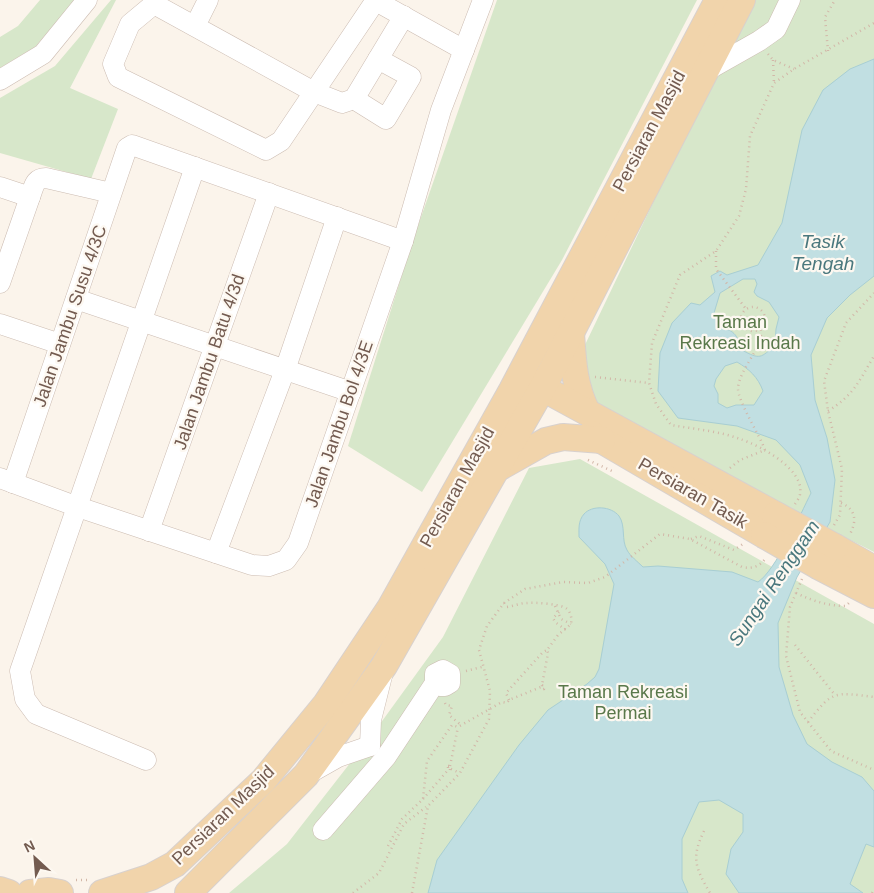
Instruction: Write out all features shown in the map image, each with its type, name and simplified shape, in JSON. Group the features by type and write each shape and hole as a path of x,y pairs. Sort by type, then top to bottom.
{"main road":[{"name":"Persiaran Masjid","path":"188,893 306,775 384,666 495,470 520,430 527,389 718,0"},
{"name":"Persiaran Masjid","path":"95,886 151,877 175,864 263,781 326,704 390,608 527,389 571,332 742,0"},
{"path":"571,332 574,375 578,391 587,412"},
{"name":"Persiaran Tasik","path":"527,389 587,412 713,481 770,531"},
{"name":"Persiaran Tasik","path":"527,389 594,450 822,555 874,569"},
{"path":"495,470 546,440 563,437 594,450"},
{"name":"Persiaran Tasik","path":"822,555 863,597"},
{"path":"30,893 67,887"},
{"path":"0,890 9,893"}],"street":[{"path":"0,80 43,54 88,0"},
{"path":"195,26 208,0"},
{"path":"404,16 354,99 342,103 314,92 195,26 156,2 130,24 113,64 118,77 266,150 281,141 314,92 376,0 464,50"},
{"name":"Jalan Jambu Bol 4/3E","path":"7,481 78,507 252,565 268,566 286,560 298,543 403,241 441,110 483,0"},
{"path":"706,71 759,42 776,29 790,0"},
{"path":"354,99 386,119 411,77 378,59"},
{"name":"Jalan Jambu Susu 4/3C","path":"7,481 60,344 127,148 132,145 195,167"},
{"path":"146,760 36,714 25,699 20,671 195,167 403,241"},
{"path":"0,284 36,181 40,178 112,193"},
{"path":"0,187 30,197"},
{"name":"Jalan Jambu Batu 4/3d","path":"150,531 269,193"},
{"path":"216,553 285,370 337,217"},
{"path":"76,299 350,392"},
{"path":"0,324 60,344"},
{"path":"378,751 371,720 384,666"},
{"path":"323,830 378,751 435,682"},
{"path":"306,775 338,757 378,751"}],"path":[{"path":"828,50 825,18 835,0"},
{"path":"774,83 794,69 874,22"},
{"path":"759,42 773,60 794,69"},
{"path":"690,539 699,536 734,550 770,531 801,493 798,480 791,468 765,450 739,438 671,425 656,404 649,383 652,343 680,275 716,251 739,216 746,189 750,136 774,83 773,60"},
{"path":"716,251 716,269 746,309"},
{"path":"874,293 846,323 824,381 828,411 842,469 840,515 822,555 796,592 790,607 786,656 800,712 831,751 874,769"},
{"path":"755,308 763,313 764,322 760,328 751,330 742,325 741,318 746,309 755,308"},
{"path":"760,328 762,336 742,375 738,389 741,400 765,450"},
{"path":"828,411 844,401 854,390 874,356"},
{"path":"574,375 649,383"},
{"path":"594,450 614,472"},
{"path":"713,481 740,460 765,450"},
{"path":"841,503 847,505 854,512 855,521"},
{"path":"353,893 379,873 404,824 428,806 460,773 489,719 490,691 478,650 487,626 504,603 525,589 563,582 588,583 605,577 660,534 690,539 742,567 751,569 764,561 770,531"},
{"path":"796,592 812,600 837,606 846,606 863,597"},
{"path":"504,603 507,607 526,603 563,606 571,616 571,624 566,630 558,635 546,652 506,693 509,700"},
{"path":"555,606 561,619 571,624"},
{"path":"559,612 554,618 554,622 566,630"},
{"path":"794,645 836,695"},
{"path":"423,799 427,760 452,725 459,726 502,702 507,703 509,700 542,686 546,652"},
{"path":"808,722 825,701 836,695 846,694 874,698"},
{"path":"446,705 452,706 448,715 459,726"},
{"path":"390,853 388,846 402,820 450,768 459,726"},
{"path":"450,768 460,773"},
{"path":"412,893 428,806"},
{"path":"704,831 696,848 697,868 710,893"},
{"path":"67,887 95,886"}],"green space":[{"path":"40,0 75,0 35,47 0,68 0,37 18,26"},
{"path":"111,0 116,0 70,88 118,109 91,179 0,153 0,98 55,66"},
{"path":"497,0 697,0 562,260 422,492 348,446 413,240"},
{"name":"Taman Rekreasi Indah","path":"750,0 874,0 874,552 594,410 584,347"},
{"name":"Taman Rekreasi Permai","path":"580,459 874,624 874,893 229,893 287,844 372,735 443,637 529,468"}],"water":[{"path":"874,59 874,276 850,295 827,318 811,355 815,400 827,438 835,480 830,522 797,577 778,623 779,667 793,715 807,744 832,762 862,777 874,791 874,847 866,844 850,884 863,893 739,893 726,874 731,849 743,832 743,814 719,800 699,802 682,839 682,879 688,893 428,893 437,860 519,745 548,710 587,684 595,677 599,669 614,584 605,564 579,537 580,522 587,511 602,508 611,510 619,516 625,546 632,557 643,567 658,566 732,572 758,582 765,576 780,554 794,528 811,493 800,465 776,440 737,426 678,418 658,391 660,353 672,323 691,303 700,305 715,292 711,276 720,271 727,275 758,265 782,223 802,130 823,90 850,69","holes":["743,279 755,279 757,284 754,292 757,296 769,302 779,317 775,345 760,356 742,350 733,332 720,327 714,313 720,293","737,362 753,374 763,391 754,405 736,405 727,408 718,403 718,394 714,386 716,379 725,366"]}],"water label":[{"name":"Tasik Tengah","path":"823,252"},
{"name":"Sungai Renggam","path":"774,583"}]}
